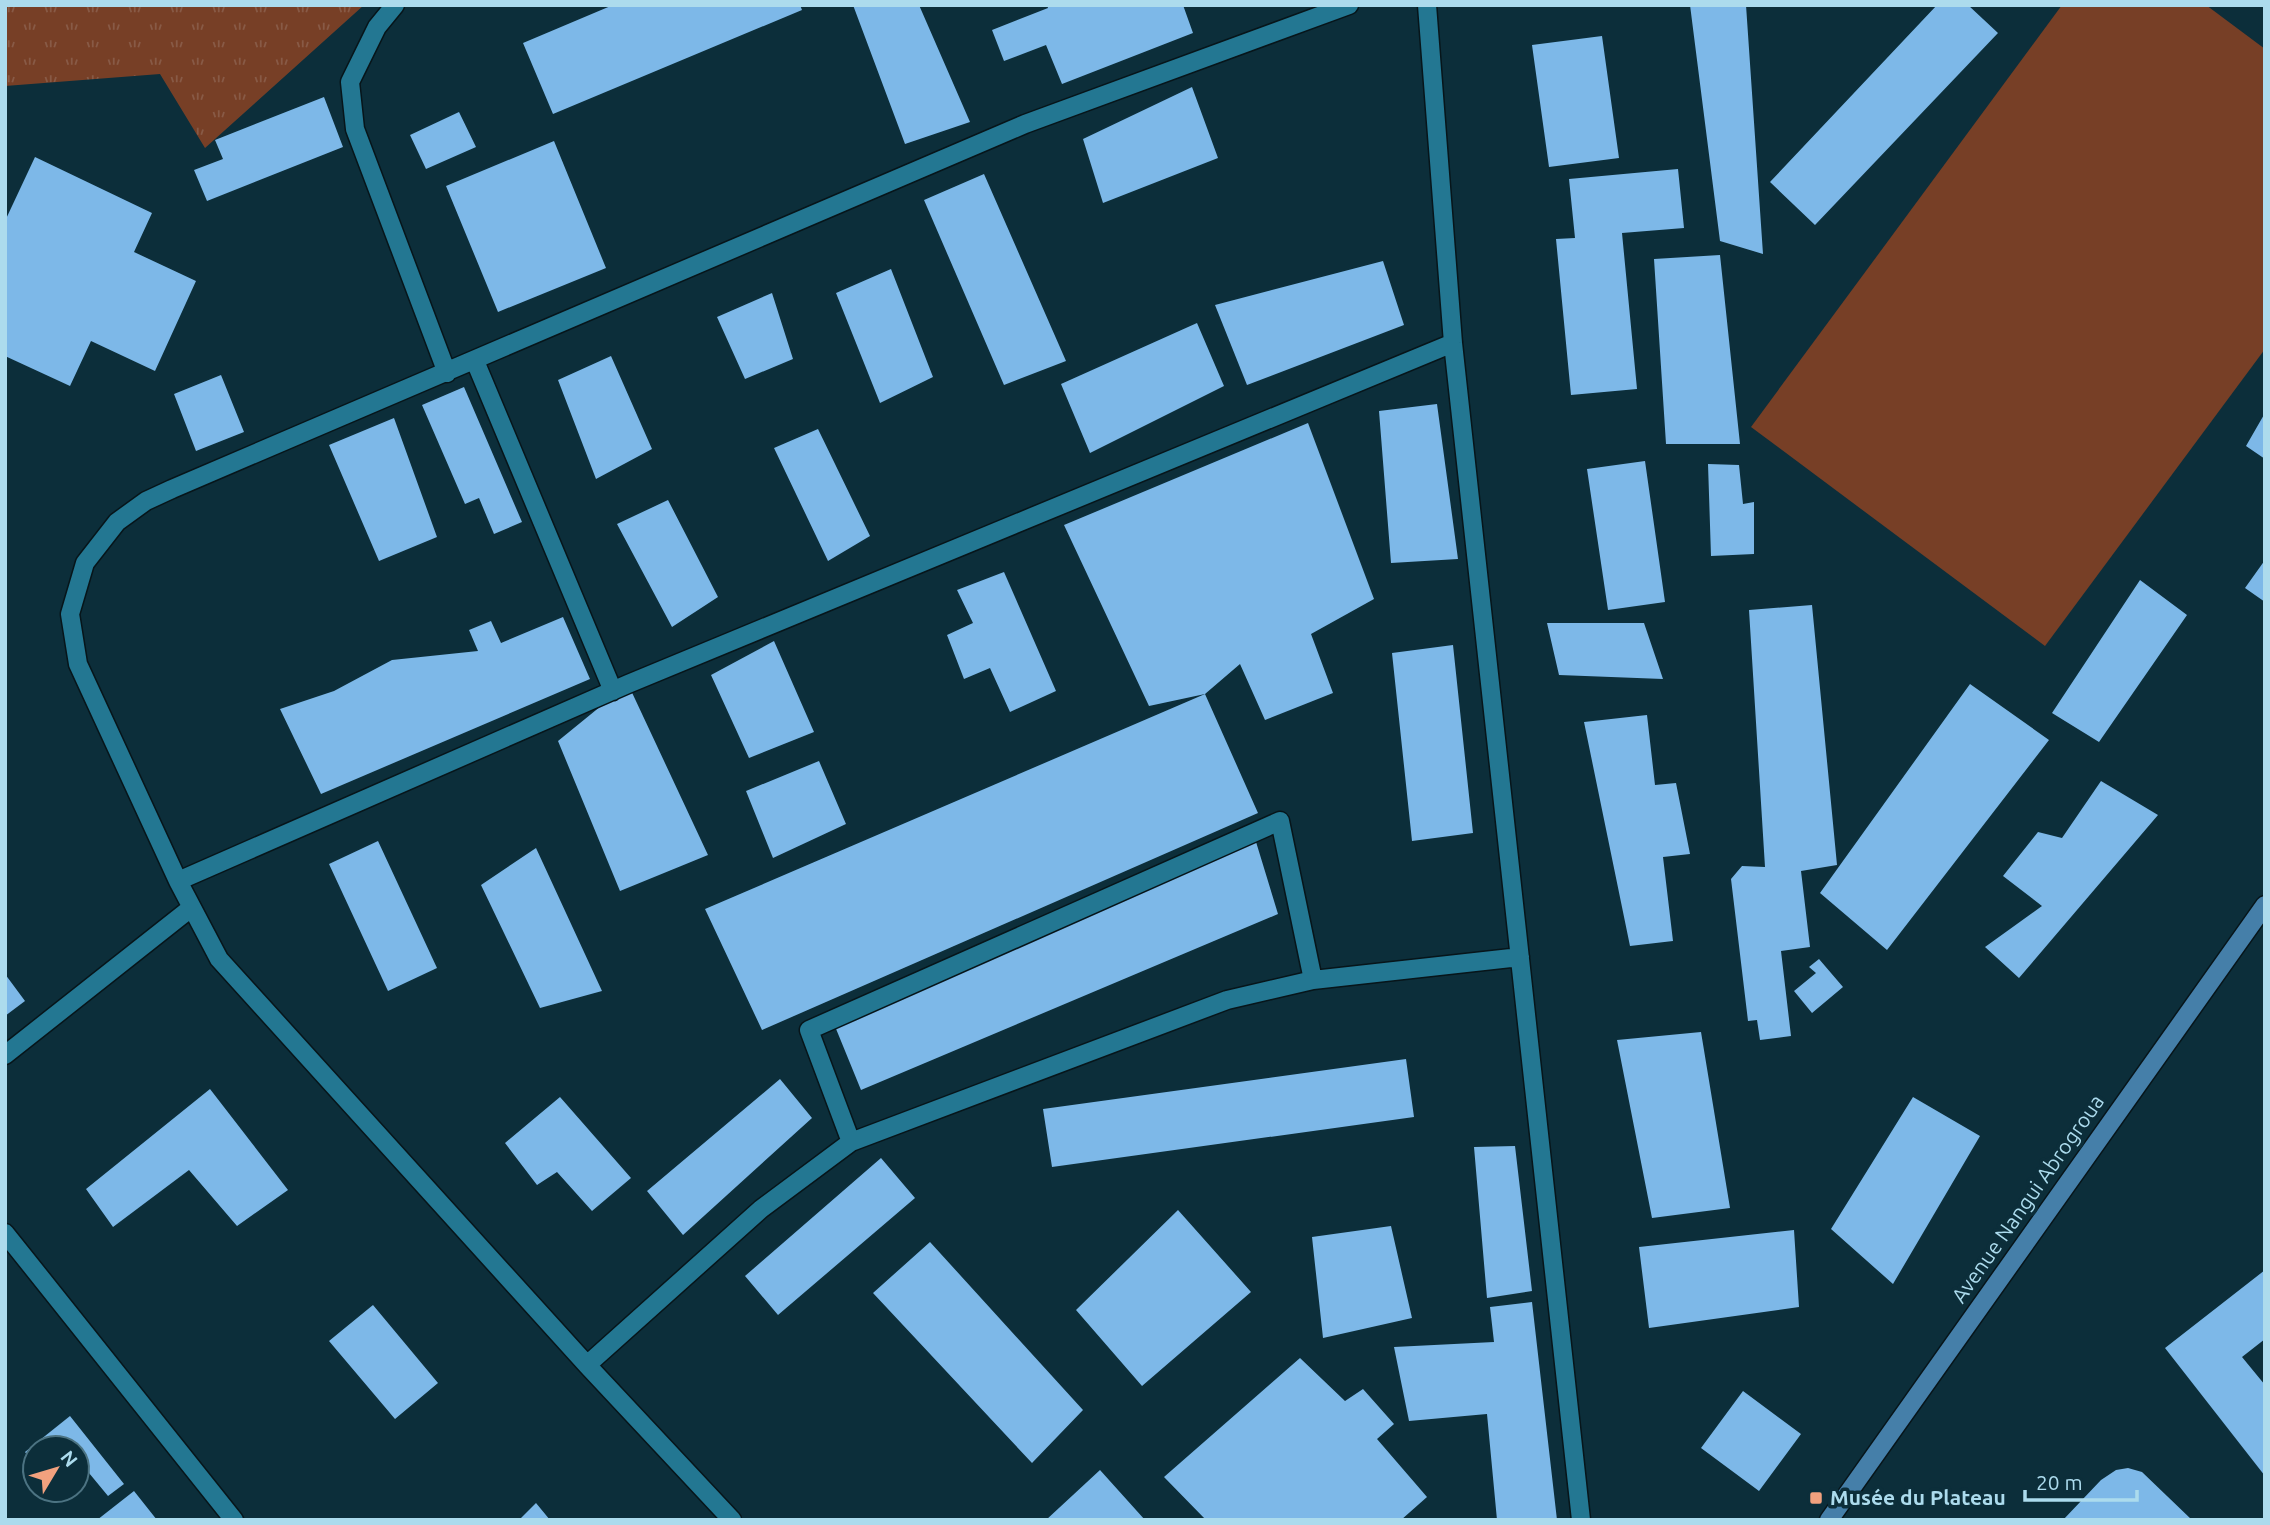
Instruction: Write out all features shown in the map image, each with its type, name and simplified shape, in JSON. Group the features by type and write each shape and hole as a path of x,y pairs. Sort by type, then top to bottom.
{"main road":[{"name":"Avenue Nangui Abrogroua","path":"1829,1520 2265,905"}],"lane":[{"path":"395,5 377,27 351,82 355,129 447,373"},
{"path":"732,1520 587,1365 219,959 178,881 78,664 70,614 85,563 117,522 146,502 1025,124 1349,5"},
{"path":"1427,5 1452,342 1581,1520"},
{"path":"178,881 613,691 1452,342"},
{"path":"475,361 613,691"},
{"path":"851,1142 809,1030 1280,821 1313,980"},
{"path":"5,1055 191,908"},
{"path":"587,1365 761,1209 851,1142 1227,1000 1313,980 1520,957"},
{"path":"5,1233 234,1520"}],"green space":[{"path":"5,5 364,5 205,148 160,74 5,86"},
{"path":"2062,5 2206,5 2265,49 2265,349 2045,646 1751,427"}],"building":[{"path":"613,5 800,5 802,10 553,114 523,43"},
{"path":"853,5 919,5 970,122 905,144"},
{"path":"1047,5 1183,5 1193,33 1062,84 1046,45 1004,61 992,30 1048,8"},
{"path":"1690,5 1746,5 1763,254 1720,241"},
{"path":"1937,5 1968,5 1998,33 1815,225 1770,182"},
{"path":"1602,36 1619,158 1549,167 1532,45"},
{"path":"1192,87 1218,158 1103,203 1083,139"},
{"path":"324,97 343,147 207,201 194,170 223,159 215,140"},
{"path":"459,112 476,147 426,169 410,135"},
{"path":"554,141 606,268 498,312 446,186"},
{"path":"35,157 152,213 134,252 196,281 155,371 91,341 70,386 5,356 5,221"},
{"path":"1678,169 1684,228 1622,233 1637,389 1571,395 1556,239 1575,238 1569,179"},
{"path":"984,174 1066,361 1004,385 924,200"},
{"path":"1720,255 1740,444 1666,444 1654,259"},
{"path":"1383,261 1404,325 1247,385 1215,305"},
{"path":"891,269 933,377 880,403 836,293"},
{"path":"772,293 793,359 745,379 717,317"},
{"path":"1197,323 1224,386 1090,453 1061,384"},
{"path":"611,356 652,449 596,479 558,380"},
{"path":"221,375 244,432 196,451 174,394"},
{"path":"464,387 522,522 494,534 479,498 465,504 422,405"},
{"path":"1437,404 1458,559 1391,563 1379,411"},
{"path":"2265,413 2265,459 2246,446"},
{"path":"394,418 437,537 379,561 329,445"},
{"path":"1308,423 1374,599 1311,634 1333,693 1265,720 1240,664 1205,694 1149,706 1064,525"},
{"path":"818,429 870,536 828,561 774,448"},
{"path":"1645,461 1665,602 1608,610 1587,469"},
{"path":"1708,464 1739,465 1743,504 1754,502 1754,554 1711,556"},
{"path":"668,500 718,597 672,627 617,524"},
{"path":"2265,560 2265,602 2245,588"},
{"path":"1004,572 1056,691 1010,712 990,668 964,679 947,635 973,623 957,590"},
{"path":"2140,580 2187,615 2099,742 2052,713"},
{"path":"1812,605 1837,865 1801,871 1810,947 1781,951 1791,1036 1760,1040 1757,1020 1748,1021 1731,879 1742,866 1765,867 1749,610"},
{"path":"563,617 590,679 321,794 280,709 334,691 392,660 478,651 469,630 491,621 501,643"},
{"path":"1547,623 1644,623 1663,679 1559,675"},
{"path":"774,641 814,732 749,758 711,675"},
{"path":"1453,645 1473,833 1412,841 1392,653"},
{"path":"628,684 708,855 620,891 558,741"},
{"path":"1970,684 2049,740 1887,950 1820,893"},
{"path":"1205,694 1258,813 762,1030 705,909"},
{"path":"1647,715 1655,785 1676,783 1690,854 1663,857 1673,941 1630,946 1584,722"},
{"path":"819,761 846,824 773,858 746,791"},
{"path":"2101,781 2158,815 2019,978 1985,947 2042,906 2003,876 2038,832 2062,838"},
{"path":"1253,832 1278,914 861,1090 832,1019"},
{"path":"378,841 437,968 388,991 329,864"},
{"path":"536,848 602,991 540,1008 481,885"},
{"path":"1819,959 1843,987 1812,1013 1794,991 1816,973 1809,967"},
{"path":"5,974 25,1001 5,1016"},
{"path":"1701,1032 1730,1208 1652,1218 1617,1040"},
{"path":"1406,1059 1414,1117 1052,1167 1043,1109"},
{"path":"780,1079 812,1118 683,1235 647,1191"},
{"path":"210,1089 288,1190 237,1226 189,1170 113,1227 86,1189"},
{"path":"560,1097 631,1178 592,1211 557,1172 537,1185 505,1143"},
{"path":"1913,1097 1980,1136 1893,1284 1831,1229"},
{"path":"1515,1146 1532,1291 1487,1298 1474,1147"},
{"path":"881,1158 915,1198 778,1315 745,1276"},
{"path":"1178,1210 1251,1292 1142,1386 1076,1310"},
{"path":"1391,1226 1412,1318 1323,1338 1312,1237"},
{"path":"1794,1230 1799,1307 1649,1328 1639,1247"},
{"path":"930,1242 1083,1410 1032,1463 873,1293"},
{"path":"2265,1270 2265,1339 2242,1357 2265,1385 2265,1476 2165,1348"},
{"path":"1532,1302 1557,1520 1497,1520 1487,1414 1409,1421 1394,1347 1494,1342 1490,1307"},
{"path":"373,1305 438,1383 395,1419 329,1341"},
{"path":"1300,1358 1345,1401 1363,1389 1394,1424 1377,1439 1427,1497 1401,1520 1206,1520 1164,1477"},
{"path":"1743,1391 1801,1434 1759,1491 1701,1448"},
{"path":"70,1416 84,1434 48,1434"},
{"path":"91,1442 124,1484 108,1496 91,1475"},
{"path":"2128,1468 2142,1472 2192,1520 2063,1520 2101,1480 2116,1470"},
{"path":"1100,1470 1145,1520 1046,1520"},
{"path":"134,1491 157,1520 97,1520"},
{"path":"536,1503 550,1520 519,1520"}],"place":[{"name":"Musée du Plateau","path":"1816,1498"}]}
